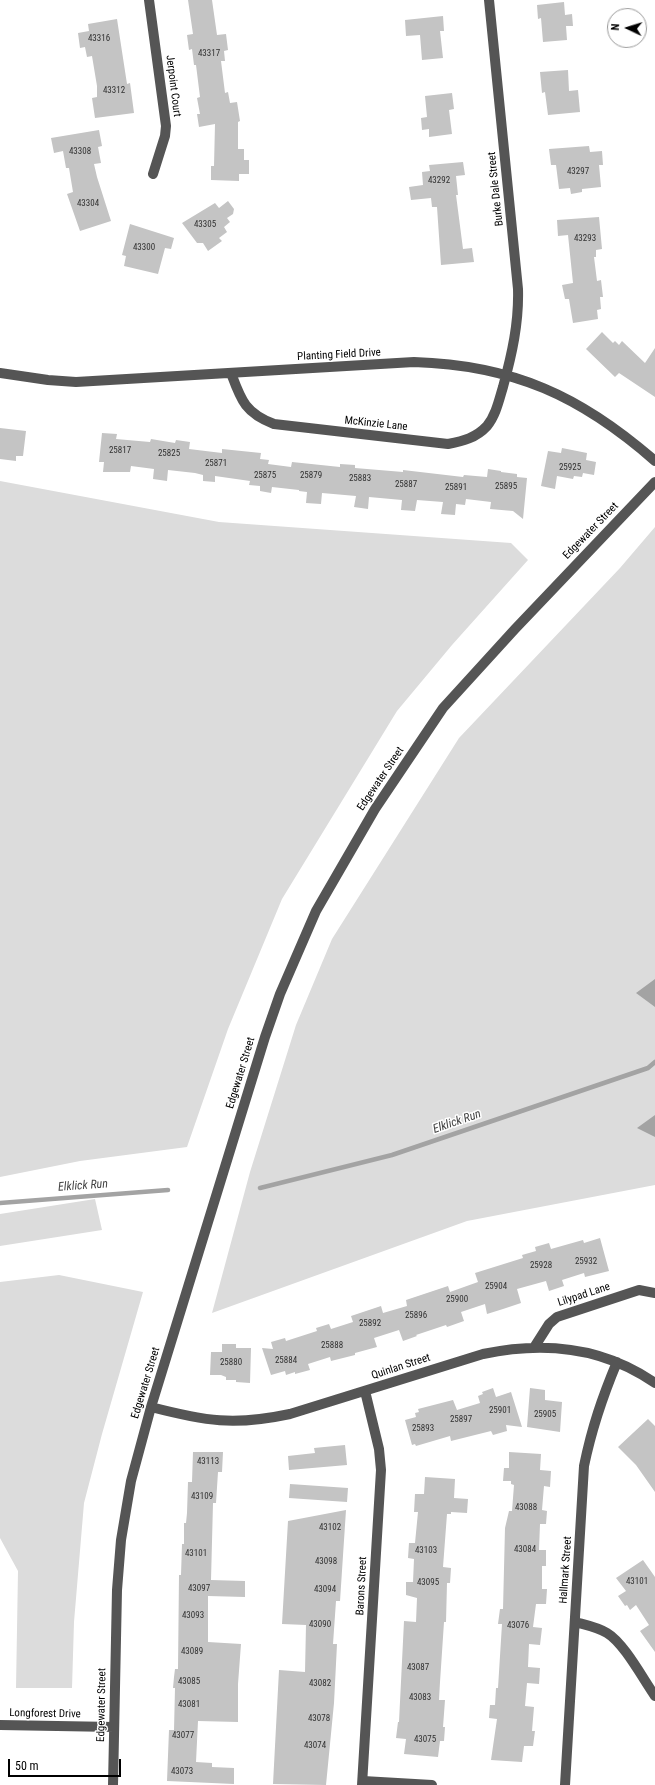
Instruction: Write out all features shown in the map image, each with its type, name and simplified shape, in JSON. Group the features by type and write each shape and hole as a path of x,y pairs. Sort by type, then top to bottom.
{"street":[{"name":"Jerpoint Court","path":"149,0 166,126 165,136 153,174"},
{"name":"Burke Dale Street","path":"489,0 518,289 518,314 515,341 506,375"},
{"name":"Planting Field Drive","path":"0,373 48,380 76,382 414,362 468,366 506,375 538,386 572,401 604,420 655,461"},
{"name":"McKinzie Lane","path":"231,373 240,399 249,410 261,419 274,424 448,444 464,441 477,435 487,426 498,406 506,375"},
{"name":"Edgewater Street","path":"113,1785 117,1590 121,1540 131,1481 151,1406 265,1037 280,994 316,911 375,808 443,708 530,612 655,482"},
{"name":"Lilypad Lane","path":"535,1346 549,1324 557,1317 639,1290 655,1293"},
{"name":"Quinlan Street","path":"151,1406 193,1418 221,1421 254,1421 290,1414 483,1354 511,1348 535,1346 562,1348 590,1353 617,1362 644,1375 655,1383"},
{"name":"Hallmark Street","path":"565,1785 584,1466 591,1432 599,1405 617,1362"},
{"name":"Barons Street","path":"363,1783 381,1470 379,1448 365,1391"},
{"path":"574,1622 594,1627 607,1633 618,1642 655,1696"},
{"name":"Longforest Drive","path":"0,1725 114,1727"},
{"path":"363,1783 432,1785"}],"shaded area":[{"path":"0,481 219,522 511,543 528,560 452,645 397,711 282,899 228,1029 187,1147 80,1161 0,1177"},
{"path":"655,527 655,1185 467,1221 212,1313 250,1172 296,1025 332,939 459,738 620,568"},
{"path":"655,979 655,1007 636,993"},
{"path":"655,1115 655,1137 637,1128"},
{"path":"95,1199 102,1230 0,1246 0,1214"},
{"path":"59,1275 143,1292 102,1434 84,1503 74,1622 72,1688 16,1688 18,1571 0,1538 0,1282"}],"building":[{"path":"188,0 212,0 217,35 226,34 228,50 224,51 225,61 221,61 225,93 228,92 230,103 237,102 240,121 238,122 238,149 244,149 244,160 249,160 249,174 239,174 239,181 211,180 211,166 214,166 215,124 199,127 197,114 200,114 197,98 200,97 196,65 194,65 192,49 189,50 187,35 193,34"},
{"path":"564,2 565,15 572,14 573,26 566,26 567,40 543,42 541,18 538,19 537,5"},
{"path":"443,16 444,31 440,31 443,58 422,60 420,35 406,36 405,20"},
{"path":"117,19 127,84 130,83 134,113 95,118 92,98 97,97 97,86 92,56 87,57 85,47 80,48 78,33 89,31 88,24"},
{"path":"568,70 569,91 578,90 580,112 548,115 545,92 542,93 540,72"},
{"path":"452,93 454,109 449,110 452,134 429,137 429,129 422,130 421,118 427,117 425,96"},
{"path":"99,130 102,146 98,147 101,163 94,164 111,221 80,231 67,194 73,192 69,168 66,168 63,151 54,153 51,138"},
{"path":"589,146 590,152 602,151 603,165 599,165 601,187 582,189 582,192 571,194 570,188 559,189 556,165 551,165 549,149"},
{"path":"463,162 465,175 456,176 458,195 456,195 463,249 472,248 474,262 441,265 437,207 432,207 431,198 411,200 409,187 423,185 422,172 430,171 429,165"},
{"path":"228,201 234,209 233,214 227,218 230,222 224,227 227,232 219,238 222,241 208,251 203,243 197,243 182,223 215,203 219,208"},
{"path":"599,217 602,249 596,250 596,257 594,257 597,281 601,280 603,297 600,297 601,309 597,310 598,319 573,323 569,299 565,299 562,285 573,283 568,235 558,236 557,220"},
{"path":"130,224 174,238 171,249 165,248 158,274 124,266 126,256 122,255"},
{"path":"602,332 613,343 615,341 619,345 622,341 645,363 655,348 655,397 619,373 615,377 586,349"},
{"path":"0,428 26,431 23,456 16,456 16,461 0,459"},
{"path":"102,433 117,434 116,439 150,442 151,439 175,443 176,440 190,442 189,449 222,453 222,449 261,453 260,459 269,460 268,464 291,467 292,462 340,467 340,464 355,465 355,468 403,472 403,470 463,477 464,475 487,477 488,469 517,474 517,477 527,478 523,519 513,511 490,509 491,502 466,499 465,505 456,504 455,515 441,514 443,502 417,500 415,511 401,510 402,500 369,497 368,509 354,507 356,496 322,493 321,504 306,503 307,492 272,487 271,493 260,491 260,486 249,485 250,481 215,476 215,482 203,481 203,475 195,473 168,470 167,481 153,479 154,469 131,466 130,472 103,472 104,462 99,462"},
{"path":"562,448 587,453 586,460 596,462 594,475 583,473 582,477 574,476 573,479 557,476 555,489 541,486 548,451 561,453"},
{"path":"600,1238 609,1271 585,1277 584,1273 562,1280 564,1286 549,1291 546,1281 517,1289 521,1303 487,1314 485,1304 461,1312 464,1321 447,1327 446,1325 403,1341 399,1330 374,1338 377,1347 355,1353 355,1355 331,1361 330,1357 308,1364 310,1370 295,1374 295,1372 286,1375 285,1371 271,1375 262,1348 273,1349 271,1342 285,1338 286,1341 317,1331 316,1328 329,1324 331,1329 353,1322 351,1316 381,1306 383,1313 407,1306 406,1300 448,1286 450,1292 478,1282 475,1273 523,1258 522,1255 536,1251 535,1247 549,1243 551,1249 583,1240 584,1243"},
{"path":"222,1344 236,1344 236,1348 251,1348 250,1383 236,1382 236,1380 226,1380 226,1377 221,1375 210,1375 211,1352 222,1352"},
{"path":"493,1388 496,1397 511,1392 522,1427 506,1425 507,1431 493,1435 491,1431 451,1441 450,1436 416,1446 415,1444 412,1445 405,1420 416,1417 415,1413 419,1412 418,1409 453,1400 457,1410 480,1403 478,1396 483,1394 482,1392"},
{"path":"530,1388 545,1390 545,1400 562,1402 560,1432 527,1427"},
{"path":"648,1419 655,1426 655,1492 636,1465 618,1447"},
{"path":"345,1445 347,1465 289,1470 288,1456 315,1453 314,1448"},
{"path":"193,1452 223,1452 222,1472 218,1472 216,1503 213,1503 211,1580 245,1581 245,1597 208,1596 208,1642 241,1644 238,1684 238,1722 198,1721 196,1762 212,1763 212,1767 234,1768 234,1784 167,1781 169,1730 174,1730 174,1677 175,1669 178,1669 179,1575 181,1575 182,1544 184,1544 184,1523 186,1523 187,1513 188,1482 192,1482"},
{"path":"509,1452 541,1454 540,1470 551,1471 550,1487 544,1486 542,1510 547,1511 546,1524 540,1524 539,1550 546,1550 546,1566 542,1566 542,1589 547,1589 546,1604 536,1604 533,1627 542,1628 540,1645 529,1644 528,1667 540,1668 539,1684 527,1683 525,1706 534,1707 532,1731 535,1731 533,1746 524,1746 522,1762 491,1760 497,1719 489,1718 490,1705 495,1705 496,1688 498,1688 502,1624 498,1624 500,1609 503,1609 505,1528 509,1511 512,1511 514,1485 511,1484 511,1481 503,1481 504,1468 509,1468"},
{"path":"425,1477 455,1479 454,1498 468,1499 467,1513 451,1512 451,1514 447,1514 443,1567 451,1568 450,1583 447,1583 446,1622 444,1622 439,1700 445,1700 443,1727 445,1727 444,1741 440,1741 438,1757 404,1754 406,1739 396,1738 399,1722 404,1621 416,1622 417,1598 406,1595 406,1582 413,1582 414,1559 408,1558 409,1543 415,1543 418,1512 414,1512 415,1494 424,1494"},
{"path":"290,1484 348,1488 347,1502 289,1498"},
{"path":"346,1510 340,1601 336,1601 333,1644 337,1644 334,1703 326,1785 273,1784 279,1670 305,1672 306,1625 282,1624 288,1521"},
{"path":"643,1560 655,1577 655,1652 640,1631 649,1625 636,1605 630,1610 618,1596 626,1591 616,1578"}],"waterway":[{"name":"Elklick Run","path":"260,1188 392,1155 648,1068 655,1062"},
{"name":"Elklick Run","path":"0,1203 168,1190"}]}
